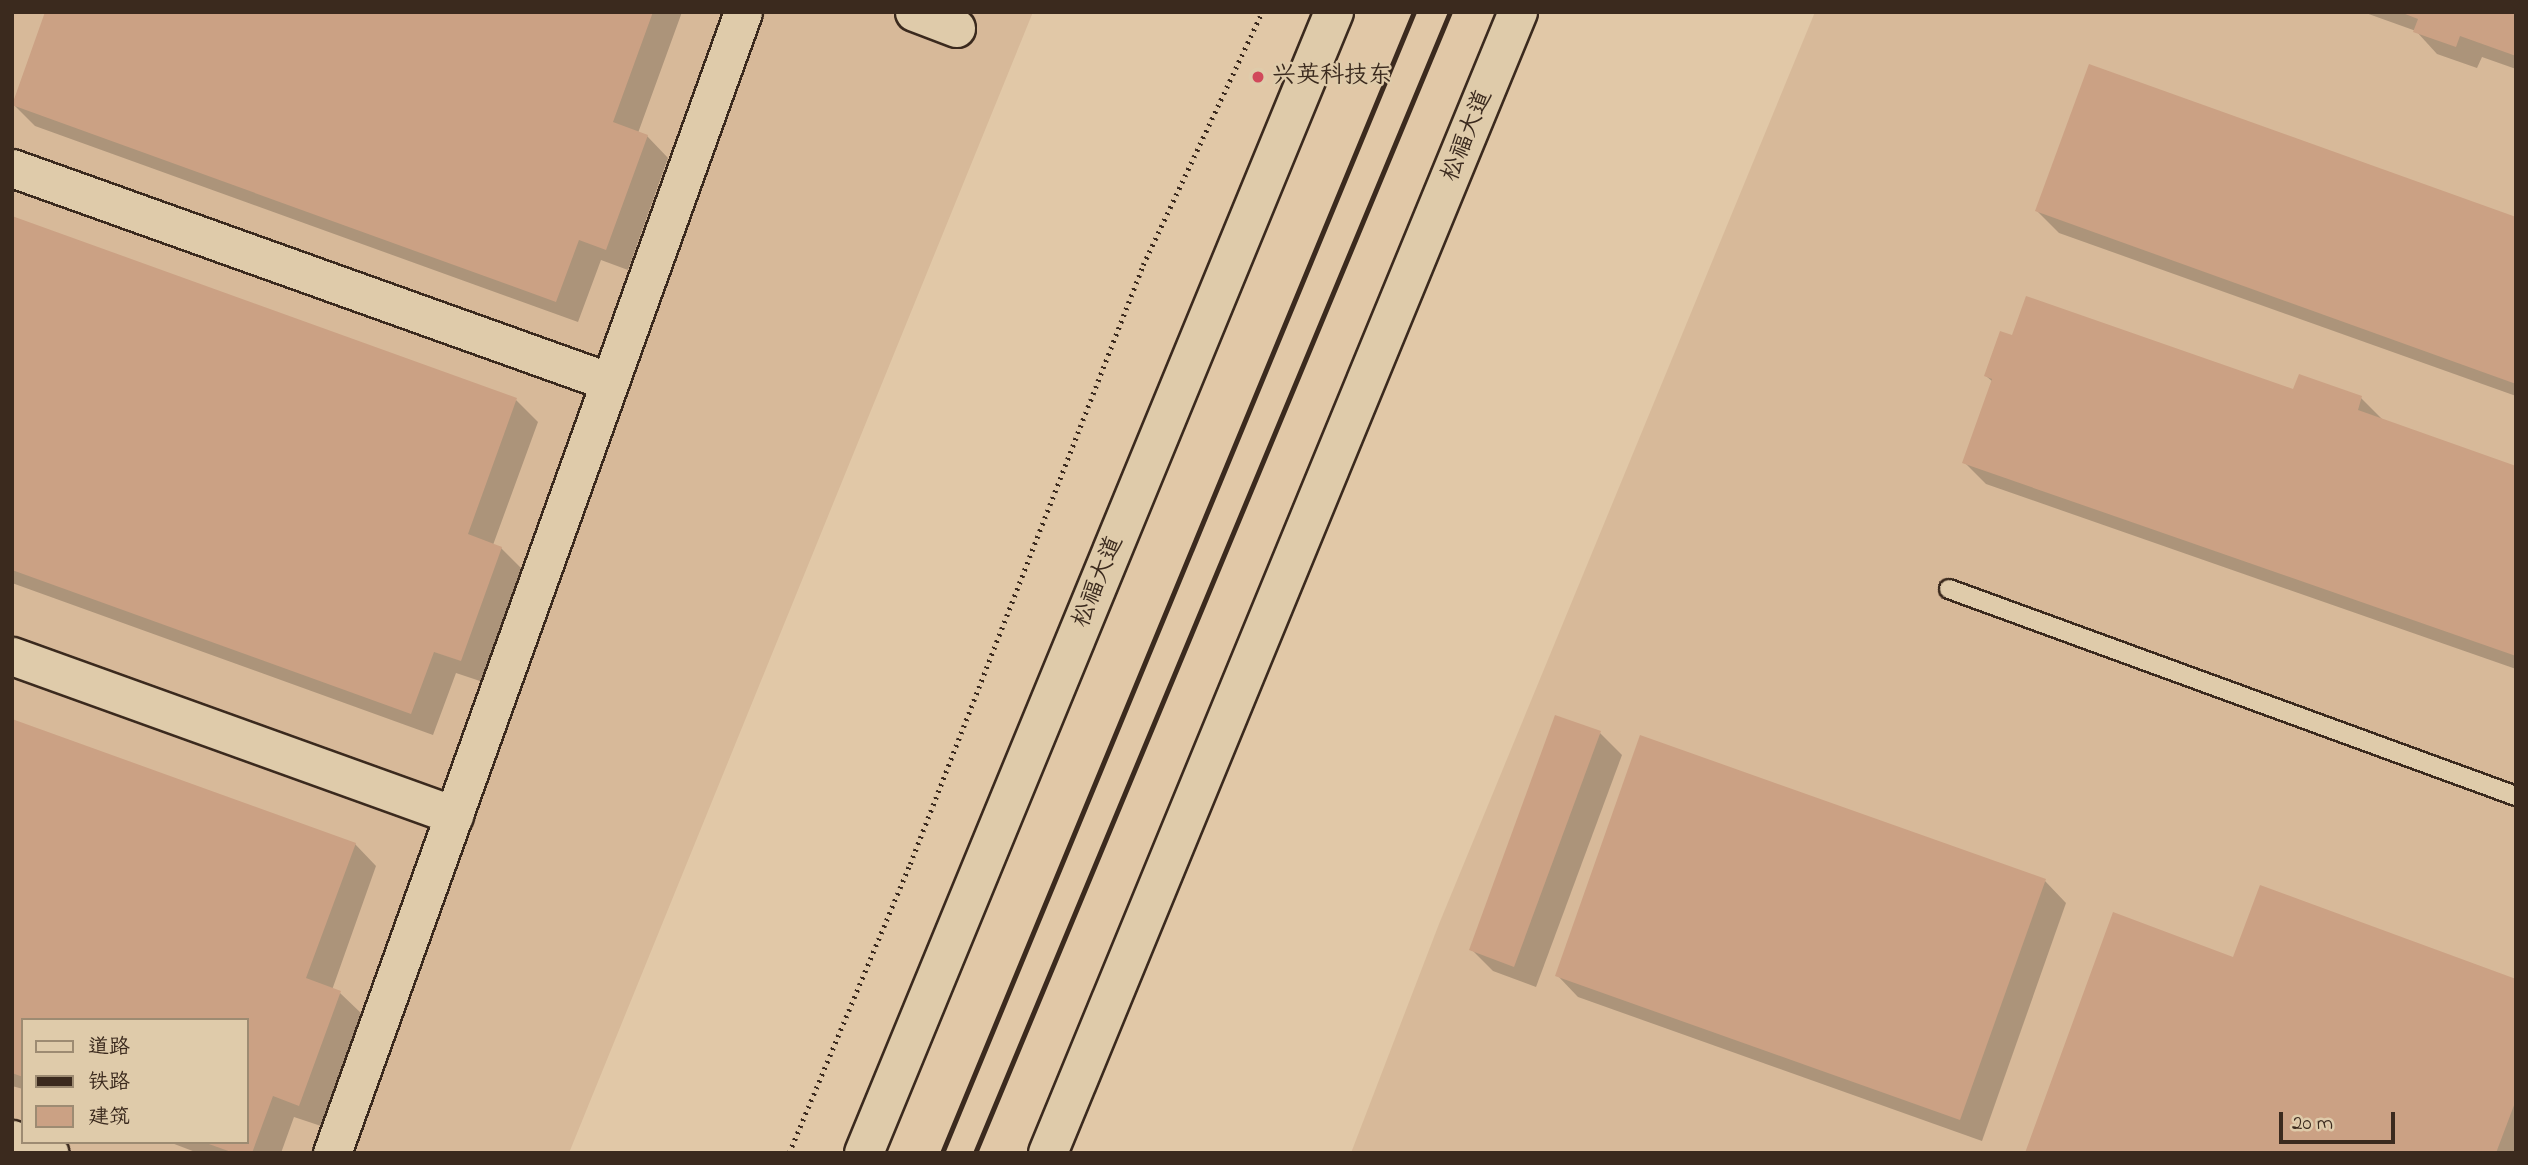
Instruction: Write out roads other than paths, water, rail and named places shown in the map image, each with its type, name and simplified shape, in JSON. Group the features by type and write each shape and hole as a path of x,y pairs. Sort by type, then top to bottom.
{"main road":[{"name":"松福大道","path":"864,1153 1334,12"},
{"name":"松福大道","path":"1048,1153 1518,12"}],"street":[{"path":"332,1153 743,12"},
{"path":"914,12 957,28"},
{"path":"12,168 610,382"},
{"path":"12,656 454,815"},
{"path":"26,1144 50,1153"}],"lane":[{"path":"1949,589 2516,796"}],"railway":[{"path":"942,1153 1414,12"},
{"path":"975,1153 1450,12"}],"place":[{"name":"兴英科技东","path":"1258,77"}]}
